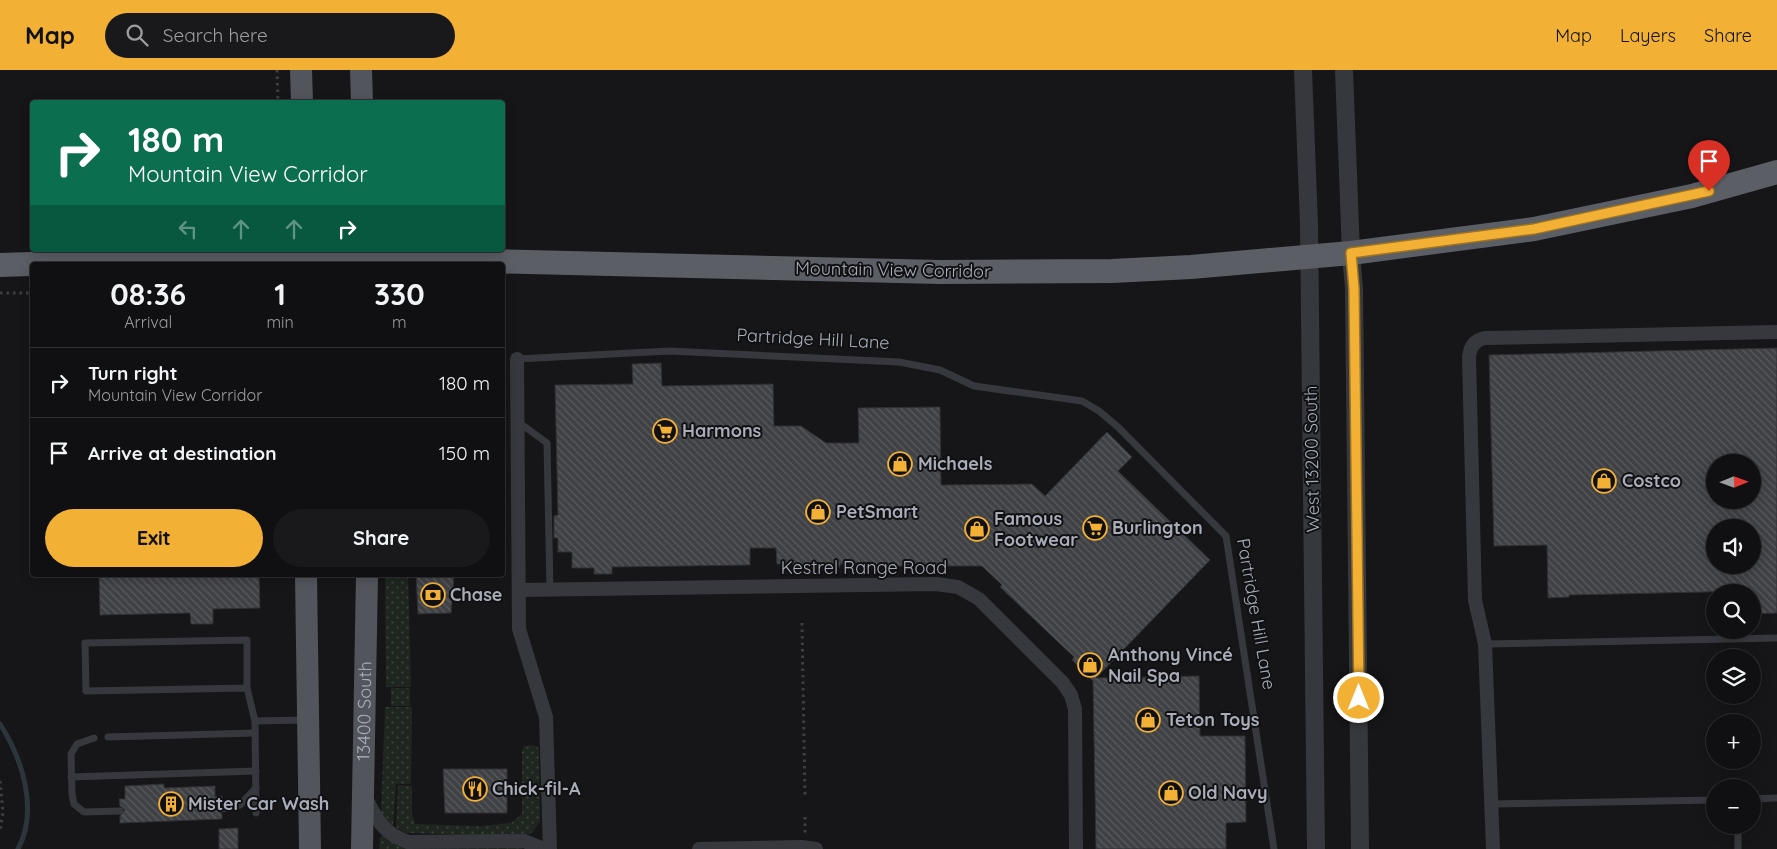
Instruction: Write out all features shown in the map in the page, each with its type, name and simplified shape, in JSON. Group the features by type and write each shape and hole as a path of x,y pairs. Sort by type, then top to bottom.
{"highway":[{"name":"Mountain View Corridor","path":"92,262 277,256 940,272 1083,272 1191,267 1351,253 1562,223 1692,196 1777,172"},
{"name":"Mountain View Corridor","path":"0,265 30,264"}],"main road":[{"path":"301,70 302,100"},
{"path":"361,70 362,100"},
{"path":"306,577 310,849"},
{"name":"13400 South","path":"362,849 367,577"}],"street":[{"name":"West 13200 South","path":"1303,70 1309,256 1316,849"},
{"path":"1344,70 1354,289 1360,849"},
{"path":"1493,849 1485,644 1475,600 1469,357 1474,343 1485,338 1777,332"},
{"name":"Partridge Hill Lane","path":"516,359 521,638 546,717 550,849"},
{"name":"Kestrel Range Road","path":"519,590 936,584 958,587 982,602 1063,683 1071,695 1075,718 1076,849"},
{"path":"362,790 379,825 402,840 421,843 524,842 544,849"},
{"path":"699,849 801,847 816,849"}],"lane":[{"name":"Partridge Hill Lane","path":"516,359 669,352 899,362 940,370 974,386 1082,401 1099,411 1118,426 1226,536 1274,849"},
{"path":"517,421 547,443 550,590"},
{"path":"1485,644 1777,638"},
{"path":"247,688 86,691 85,643 247,640 247,688 255,722 256,813"},
{"path":"255,722 308,720"},
{"path":"108,737 255,733"},
{"path":"94,738 77,744 71,754 74,804 84,812 120,811"},
{"path":"71,777 256,771"},
{"path":"222,808 240,805 256,788"},
{"path":"1761,799 1777,798"},
{"path":"1491,804 1706,800"},
{"path":"1738,834 1738,849"}],"path":[{"path":"277,70 278,100"},
{"path":"0,293 30,293"},
{"path":"802,623 805,798"},
{"path":"0,782 3,812 0,832"},
{"path":"805,817 805,837"}],"shaded area":[{"path":"385,577 408,577 411,687 386,687"},
{"path":"391,688 410,688 410,706 391,706"},
{"path":"385,707 412,707 411,784 396,784 393,829 381,813"},
{"path":"534,745 539,748 540,822 531,834 522,836 405,833 396,827 398,785 412,786 412,813 415,824 481,826 511,823 522,814 522,750 524,746"},
{"path":"383,835 522,847 522,849 379,849 380,837"}],"building":[{"name":"Costco","path":"1777,348 1777,613 1761,614 1761,584 1706,584 1706,592 1569,595 1569,597 1548,598 1547,545 1494,546 1489,355"},
{"path":"661,363 662,386 773,384 774,426 801,426 826,443 859,443 858,408 940,407 941,485 1032,484 1045,496 1107,432 1132,457 1118,471 1210,560 1096,678 1199,676 1200,736 1245,736 1246,822 1226,823 1226,849 1096,849 1093,681 1072,660 1074,657 1000,587 1002,585 982,566 872,566 873,562 840,564 840,567 794,568 794,564 777,564 776,548 750,548 750,565 612,567 612,574 594,574 594,568 572,568 572,552 558,552 558,538 554,538 554,516 558,515 555,385 633,384 632,364"},
{"path":"99,577 259,577 260,608 213,609 213,624 191,624 190,613 100,615"},
{"name":"Chase","path":"416,577 454,577 451,613 418,614"},
{"name":"Chick-fil-A","path":"443,769 507,769 507,813 445,813"},
{"name":"Mister Car Wash","path":"164,784 164,788 215,786 215,797 222,796 222,804 217,810 222,814 222,819 120,823 120,816 125,810 120,806 119,799 125,799 125,786"},
{"path":"238,828 238,849 219,849 219,829"}],"waterway":[{"path":"0,724 15,752 25,785 27,818 24,834 18,849"}],"place":[{"name":"Harmons","path":"665,431"},
{"name":"Michaels","path":"900,464"},
{"name":"Costco","path":"1604,481"},
{"name":"PetSmart","path":"818,512"},
{"name":"Burlington","path":"1095,528"},
{"name":"Famous Footwear","path":"977,529"},
{"name":"Chase","path":"433,595"},
{"name":"Anthony Vincé Nail Spa","path":"1090,665"},
{"name":"Teton Toys","path":"1148,720"},
{"name":"Chick-fil-A","path":"475,789"},
{"name":"Old Navy","path":"1171,793"},
{"name":"Mister Car Wash","path":"171,804"}],"route":[{"path":"1359,698 1354,289 1351,253 1534,229 1709,191"}]}
